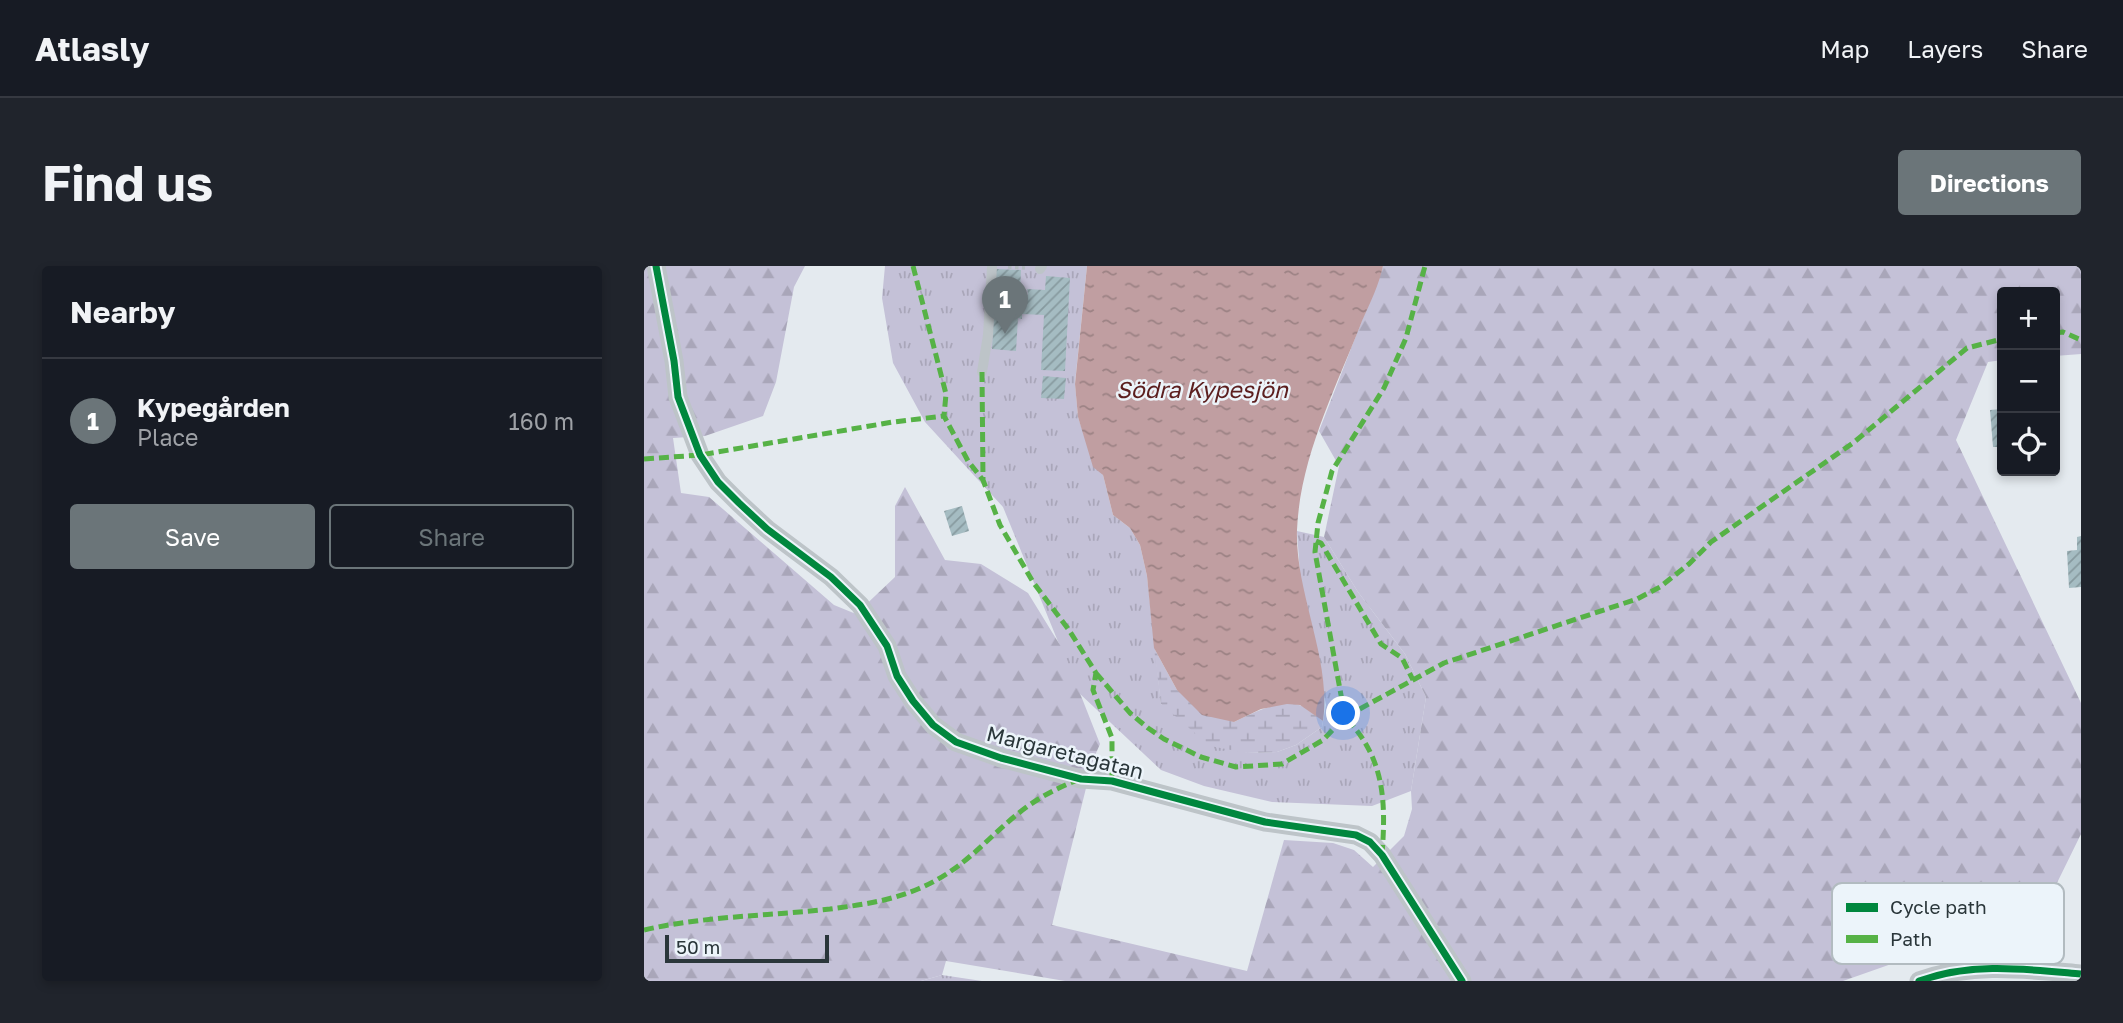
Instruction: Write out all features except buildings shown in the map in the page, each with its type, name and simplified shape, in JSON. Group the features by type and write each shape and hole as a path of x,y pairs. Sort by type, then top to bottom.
{"street":[{"name":"Margaretagatan","path":"656,266 674,360 678,397 700,455 718,482 748,512 831,578 860,605 887,646 897,676 933,725 957,741 978,750 1081,779 1112,781 1265,822 1356,835 1370,842 1382,855 1462,981"},
{"path":"1919,981 1969,968 2016,968 2081,974"}],"lane":[{"path":"982,372 988,335 992,267"}],"path":[{"path":"992,267 1041,268"}],"green space":[{"path":"644,266 805,266 794,287 776,382 763,416 705,436 673,438 681,493 709,497 834,605 856,614 895,577 895,506 905,487 945,560 981,564 1028,593 1063,650 1100,744 1093,760 1052,925 1247,971 1284,840 1333,843 1354,850 1373,867 1404,836 1412,809 1411,791 1426,697 1405,654 1358,592 1324,537 1339,466 1319,431 1383,266 2081,266 2081,354 2060,356 2060,287 1997,287 1997,361 1988,362 1956,440 2081,703 2081,834 2057,883 1832,883 1832,964 1891,964 1843,981 1065,981 946,961 942,975 921,981 644,981"},
{"path":"885,266 1087,266 1075,383 1078,417 1103,475 1113,515 1130,528 1140,545 1147,576 1161,704 1247,753 1277,752 1296,745 1322,727 1326,705 1300,575 1297,531 1324,537 1358,592 1405,654 1426,697 1411,791 1372,806 1272,802 1204,786 1161,770 1079,693 1003,507 925,422 893,363 882,298"},
{"path":"1154,648 1177,690 1234,722 1266,708 1292,703 1302,706 1323,721 1322,727 1296,745 1277,752 1247,753 1210,746 1161,704"},
{"path":"942,975 982,981 921,981"}],"water":[{"name":"Södra Kypesjön","path":"1087,266 1383,266 1321,423 1312,449 1300,503 1298,554 1322,674 1323,721 1300,705 1287,704 1261,709 1234,722 1202,715 1177,690 1154,648 1147,576 1140,545 1130,528 1113,515 1103,475 1093,467 1078,417 1075,384"}],"marked path":[{"path":"913,266 946,394 944,416 968,461 983,480"},
{"path":"1096,673 1130,713 1164,739 1201,757 1236,767 1282,764 1323,740 1345,717 1315,552 1318,523 1332,471 1384,388 1406,338 1425,266"},
{"path":"2060,332 2081,340"},
{"path":"1382,855 1384,816 1380,781 1368,748 1345,717 1444,663 1637,599 1660,587 1711,542 1853,443 1967,348 1997,340"},
{"path":"982,372 983,480 1000,525 1033,582 1069,630 1096,673 1093,690 1112,738 1112,781"},
{"path":"644,459 700,455 893,422 944,416"},
{"path":"1316,541 1321,543 1381,644 1402,658 1413,680"},
{"path":"644,930 713,919 841,907 897,897 951,871 1034,802 1080,779"}],"cycle path":[{"path":"656,266 678,397 700,455 718,482 739,503 767,529 831,577 860,605 887,646 897,676 933,725 956,742 1001,758 1081,779 1112,781 1265,822 1356,835 1370,842 1382,855 1462,981"},
{"path":"1919,981 1959,971 1999,968 2081,974"}],"place":[{"name":"Kypegården","path":"1005,334"}]}
